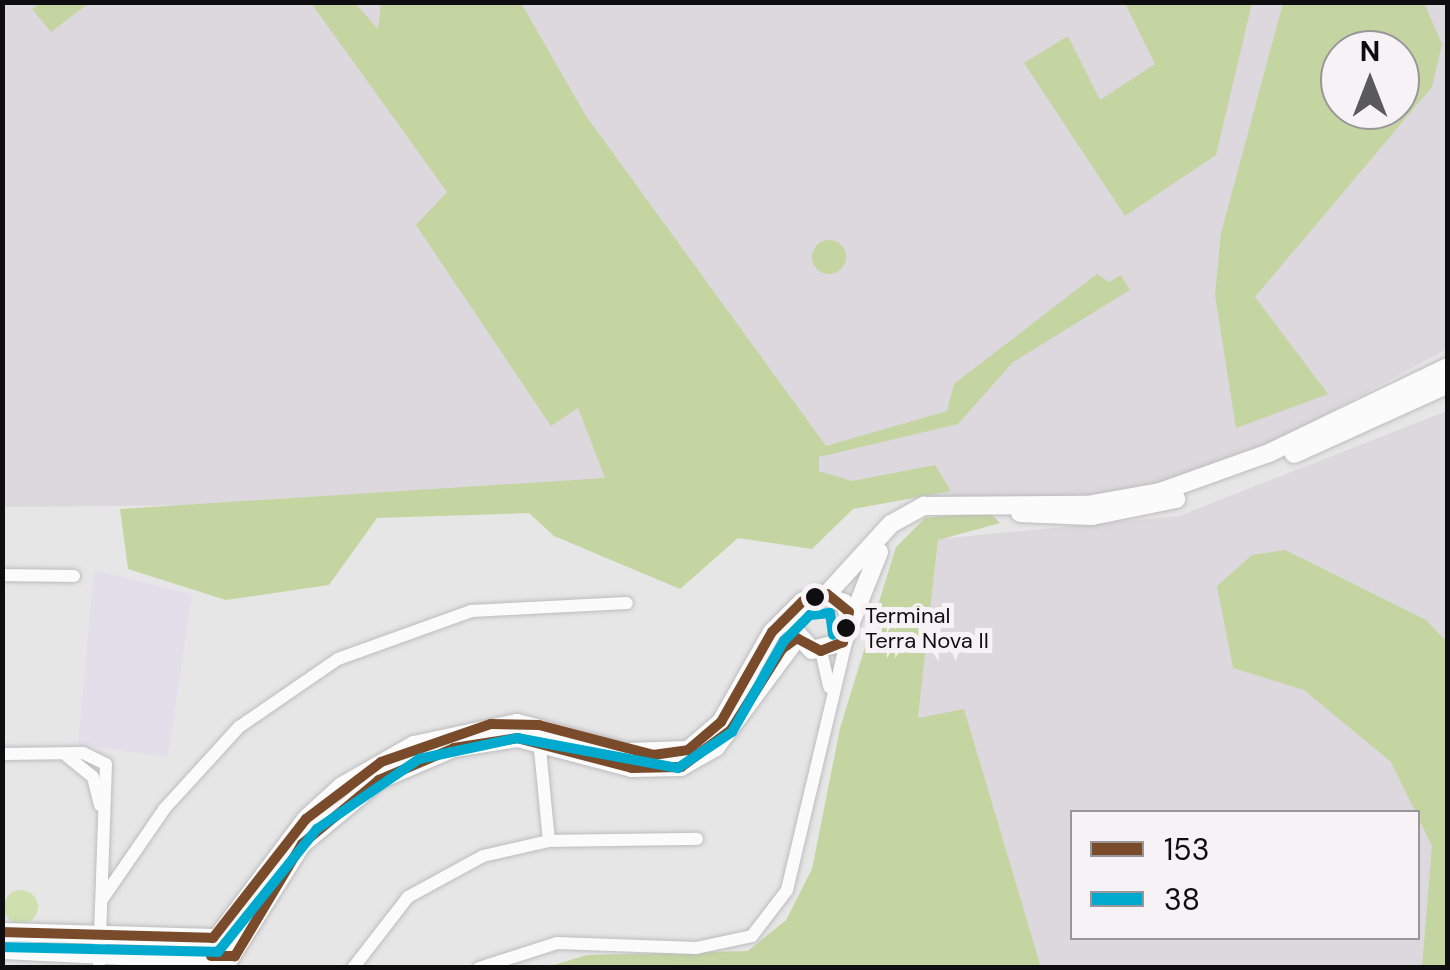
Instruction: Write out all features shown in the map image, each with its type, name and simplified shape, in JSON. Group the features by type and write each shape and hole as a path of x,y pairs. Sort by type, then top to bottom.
{"street":[{"path":"2,950 224,953 282,846 342,786 444,734 539,732 626,752 688,750 722,722 772,632 803,601 827,594 891,524 937,502 1088,505 1160,492 1269,454 1448,367"},
{"path":"997,503 1045,517 1153,507 1448,384"},
{"path":"478,968 557,943 696,948 752,936 787,890 850,628 891,524"},
{"path":"2,575 74,576"},
{"path":"827,594 850,628"},
{"path":"539,732 632,768 680,767 716,747 797,638 803,601"},
{"path":"102,898 132,851 239,727 338,659 472,611 626,603"},
{"path":"821,652 850,628"},
{"path":"797,638 821,652 830,676 825,720"},
{"path":"539,732 550,840"},
{"path":"2,754 67,756 93,777 103,822 99,951"},
{"path":"352,968 408,897 442,874 550,840 697,839"},
{"path":"104,870 132,851"},
{"path":"2,932 99,951"}],"shaded area":[{"path":"2,3 1447,3 1447,349 1232,465 1112,497 3,507"},
{"path":"1447,411 1447,967 1041,967 964,710 918,719 938,539 1179,516"},
{"path":"94,570 192,594 168,757 78,745"}],"green space":[{"path":"40,3 89,3 51,32 32,9"},
{"path":"311,3 355,3 378,29 381,3 521,3 586,116 826,446 947,411 954,384 1097,274 1109,282 1121,275 1130,290 1013,362 958,424 819,457 819,471 852,481 935,465 951,491 853,509 812,549 738,538 680,589 554,536 529,513 377,518 329,585 226,600 128,569 120,509 605,478 578,408 551,426 416,225 447,192"},
{"path":"1125,3 1252,3 1216,155 1125,216 1024,63 1068,36 1100,100 1155,64"},
{"path":"1283,3 1424,3 1442,44 1432,87 1420,101 1420,30 1320,30 1320,130 1396,130 1255,297 1328,394 1236,428 1215,295 1221,233"},
{"path":"829,240 841,245 846,257 841,269 829,274 817,269 812,257 817,245"},
{"path":"988,511 1000,523 938,540 918,718 964,709 1041,967 544,968 587,955 748,951 786,920 812,869 840,728 896,547 925,518"},
{"path":"1285,550 1426,620 1447,642 1447,967 1422,967 1432,846 1420,821 1420,810 1414,810 1391,762 1304,690 1233,668 1217,586 1252,555"},
{"path":"21,890 33,895 38,907 33,919 21,924 9,919 4,907 9,895"}],"transit line":[{"name":"153","path":"2,932 213,938 306,819 381,762 491,724 539,725 653,755 688,750 721,722 772,632 803,601 827,594 849,612 843,642 821,651 797,638 782,649 731,730 681,767 632,768 518,738 454,748 379,780 302,844 235,956 211,956"},
{"name":"38","path":"2,947 218,952 317,829 419,759 517,738 678,768 732,732 784,641 810,615 830,613 833,635"}],"place":[{"name":"Terminal Terra Nova II","path":"846,628"}]}
